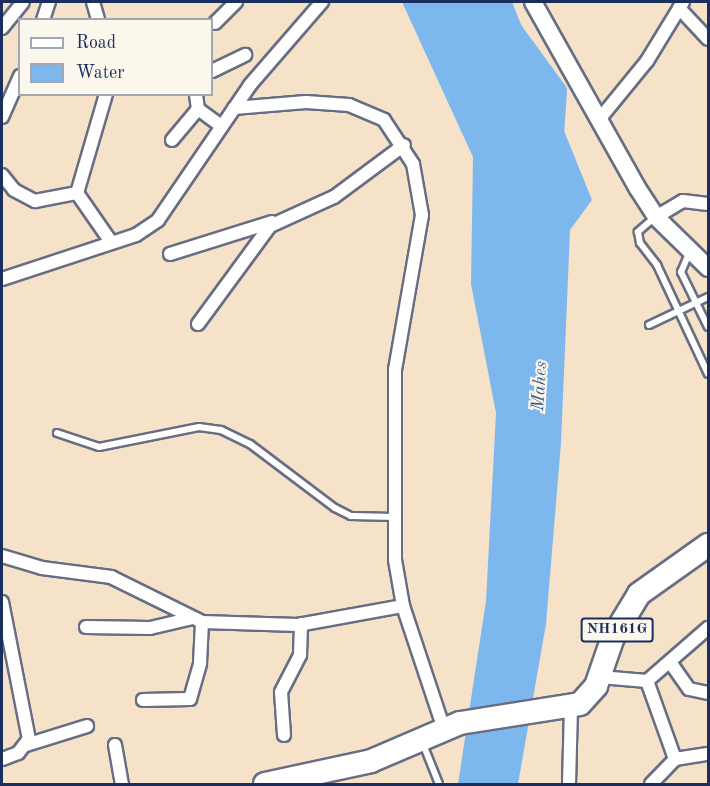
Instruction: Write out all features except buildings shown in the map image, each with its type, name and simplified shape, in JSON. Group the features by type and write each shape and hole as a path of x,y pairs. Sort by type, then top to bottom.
{"highway":[{"name":"NH161G","path":"265,784 314,780 371,761 452,726 538,715 571,707 588,697 600,677 613,637 639,594 708,545"}],"street":[{"path":"2,28 23,2"},
{"path":"44,18 49,2"},
{"path":"93,2 97,18"},
{"path":"215,23 236,2"},
{"path":"2,279 36,272 111,242 158,220 234,108 322,2"},
{"path":"533,2 602,116 656,216 708,268"},
{"path":"602,116 647,61 681,5 708,39"},
{"path":"213,71 245,55"},
{"path":"2,117 18,81"},
{"path":"77,192 105,96"},
{"path":"196,96 198,109 221,126"},
{"path":"234,108 306,102 349,105 384,120 404,145 419,183 422,215 394,369 395,517 403,606 452,726"},
{"path":"172,140 198,109"},
{"path":"170,254 283,218 334,197 404,145"},
{"path":"2,175 14,190 35,201 77,192"},
{"path":"77,192 111,242"},
{"path":"656,216 683,201 708,204"},
{"path":"198,324 261,235 283,218"},
{"path":"2,556 42,568 111,577 197,620"},
{"path":"2,603 28,732 26,745"},
{"path":"86,627 150,628 197,620 301,624 403,606"},
{"path":"143,700 190,699 200,663 197,620"},
{"path":"284,735 281,692 300,655 301,624"},
{"path":"600,677 647,681 707,634"},
{"path":"670,662 689,689 708,693"},
{"path":"647,681 675,759"},
{"path":"569,784 571,707"},
{"path":"2,759 26,745 87,726"},
{"path":"115,744 122,784"},
{"path":"651,784 675,759 708,754"}],"lane":[{"path":"656,216 642,226 638,238 678,310 708,374"},
{"path":"690,251 681,272 708,327"},
{"path":"649,325 695,300 708,297"},
{"path":"57,433 99,447 199,427 221,430 250,444 335,508 351,516 395,517"},
{"path":"422,740 439,784"}],"water":[{"path":"402,2 512,2 592,200 570,230 561,443 546,624 518,784 458,784 486,601 496,413 471,284 473,157"}],"waterway":[{"name":"Mahes","path":"492,2 557,91 554,135"}]}
